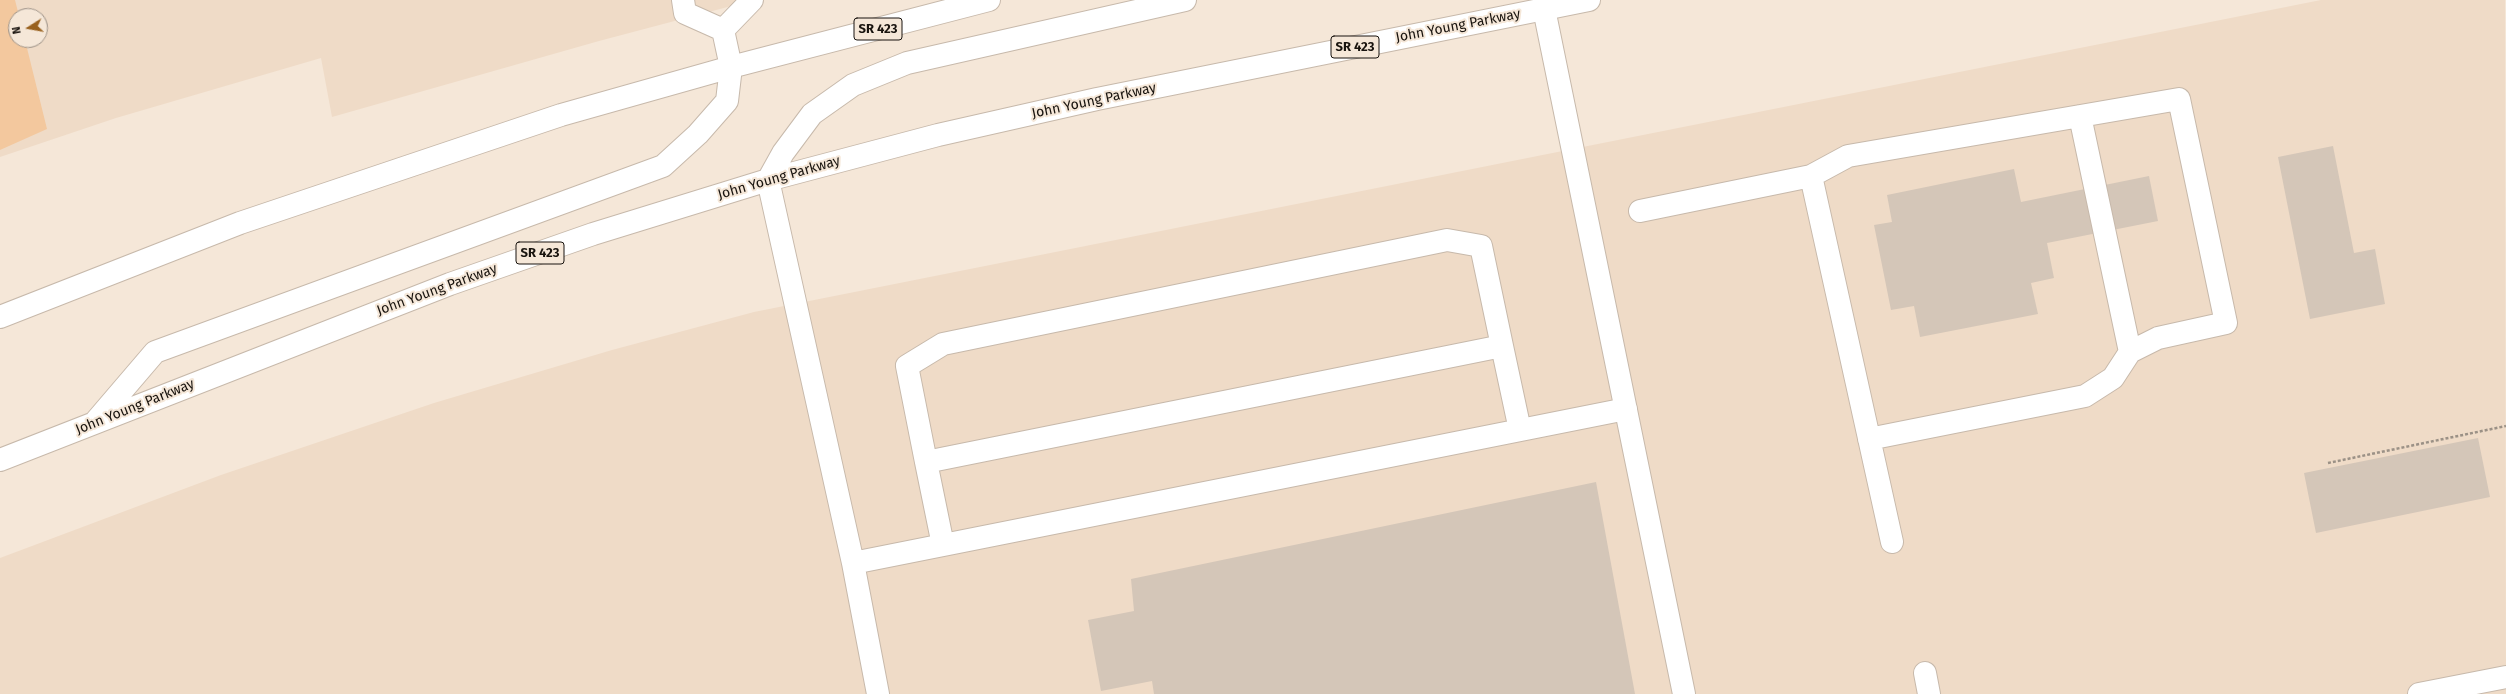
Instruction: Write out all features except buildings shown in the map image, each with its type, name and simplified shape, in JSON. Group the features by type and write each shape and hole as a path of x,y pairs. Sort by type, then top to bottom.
{"main road":[{"path":"683,0 685,13 723,30"},
{"path":"723,30 752,0"},
{"name":"SR 423","path":"0,317 240,223 562,115 731,66 989,0"},
{"path":"878,694 853,563 768,180 783,153 812,114 853,85 907,63 1185,0"},
{"name":"John Young Parkway","path":"0,460 450,284 593,234 768,180 938,135 1097,99 1589,0"},
{"path":"1544,9 1684,694"},
{"path":"94,423 155,352 663,166 698,134 727,101 731,66 723,30"},
{"path":"1640,211 1811,176 1848,156 2179,99 2226,323 2158,338 2130,352 2113,378 2085,396 1869,439"},
{"path":"2080,116 2130,352"},
{"path":"1811,176 1892,542"},
{"path":"943,545 906,366 943,344 1447,240 1480,246 1520,430"},
{"path":"926,462 1502,346"},
{"path":"853,563 1626,409"},
{"path":"2419,694 2506,677"}],"path":[{"path":"2328,462 2506,426"}],"shaded area":[{"path":"0,0 754,0 599,41 332,117 321,58 116,118 0,157"},
{"path":"0,0 15,0 17,8 8,8 8,48 27,48 47,129 0,150"},
{"path":"2321,0 2505,0 2506,694 0,694 0,558 221,475 434,403 612,350 754,312"}]}
